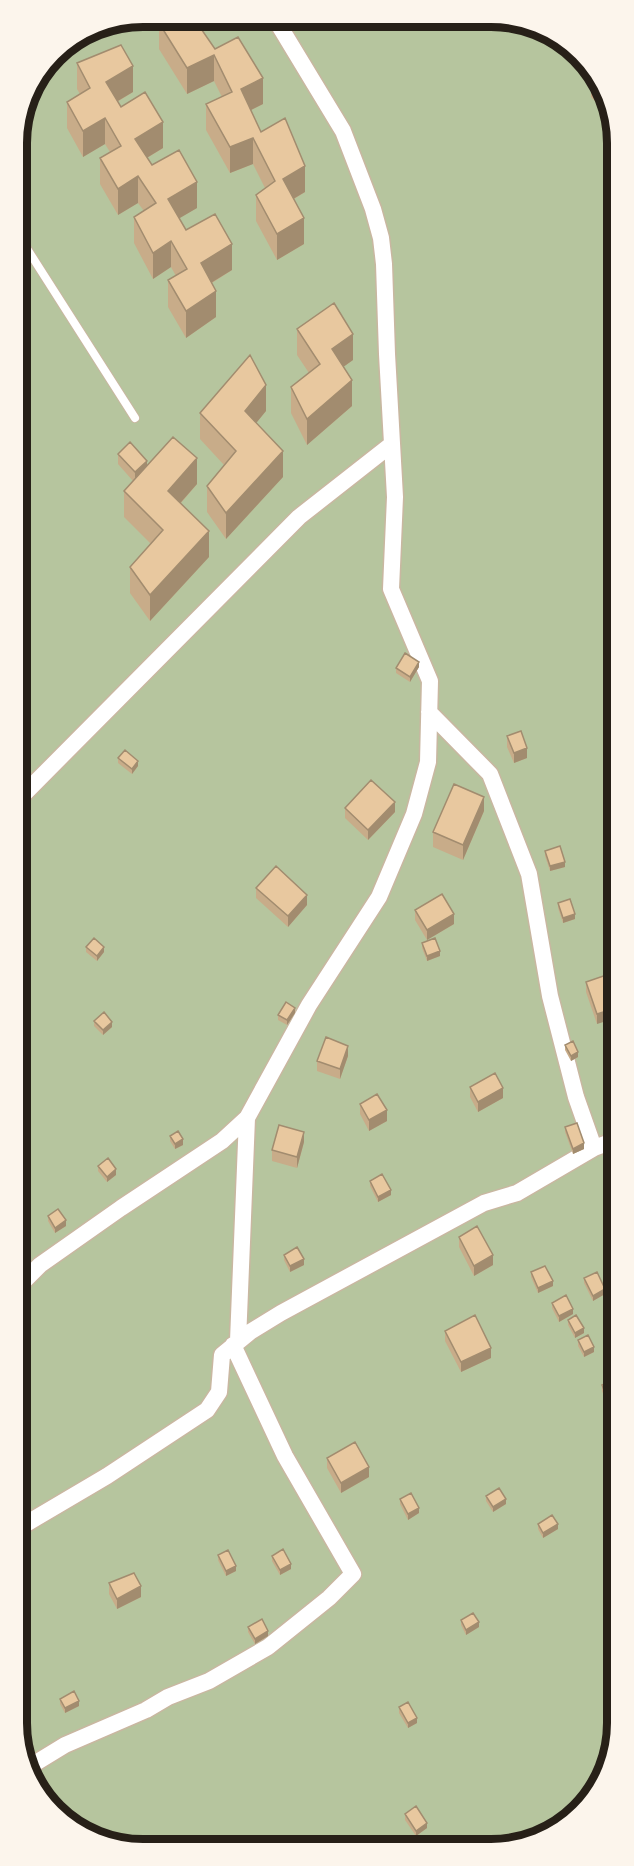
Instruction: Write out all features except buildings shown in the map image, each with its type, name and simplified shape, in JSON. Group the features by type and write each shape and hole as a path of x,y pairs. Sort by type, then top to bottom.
{"street":[{"path":"27,1278 40,1265 222,1141 247,1118 309,1005 378,897 414,814 428,762 430,681 391,589 395,497 381,238 373,209 343,131 280,27"},
{"path":"27,791 299,518 392,444"},
{"path":"429,712 490,774 529,874 550,996 576,1097 594,1148"},
{"path":"35,1764 65,1746 146,1710 168,1697 208,1681 268,1647 329,1598 353,1575 285,1456 236,1343 247,1118"},
{"path":"27,1523 107,1476 207,1410 219,1392 222,1355 281,1313 484,1203 517,1193 594,1148 607,1143"}],"lane":[{"path":"27,249 135,418"}],"green space":[{"path":"135,27 499,27 514,29 542,39 573,61 591,85 605,120 607,143 607,1731 598,1767 583,1794 549,1823 514,1837 499,1839 135,1839 120,1837 85,1823 61,1805 43,1781 29,1746 27,1731 27,135 29,120 39,92 51,72 67,56 85,43 106,33"}]}
